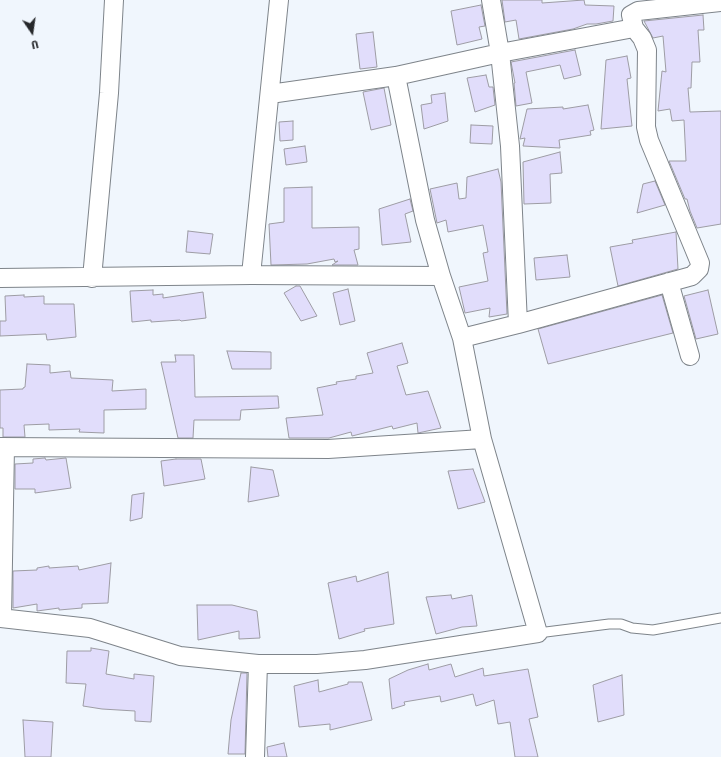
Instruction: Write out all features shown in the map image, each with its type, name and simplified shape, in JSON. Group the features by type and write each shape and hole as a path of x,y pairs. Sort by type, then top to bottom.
{"street":[{"path":"92,278 109,93 114,0"},
{"path":"251,275 279,0"},
{"path":"491,0 500,53 510,146 518,324"},
{"path":"462,338 692,276 699,270 700,263 649,140 646,128 647,50 642,38 634,28 631,15 638,11 721,2"},
{"path":"270,94 396,76 500,53 634,28"},
{"path":"396,76 425,220 441,276 462,338 482,440 538,633 365,660 317,664 258,664 180,656 90,628 1,618 2,447 328,449 482,440"},
{"path":"0,278 251,275 441,276"},
{"path":"669,282 690,356"},
{"path":"255,757 258,664"}],"lane":[{"path":"538,633 609,624 621,624 632,628 654,630 721,618"}],"building":[{"path":"502,0 542,0 542,3 584,0 585,5 614,6 613,21 587,24 573,29 519,39 516,20 505,22"},
{"path":"481,5 485,26 479,27 482,39 457,45 451,11"},
{"path":"703,15 704,30 698,30 700,62 692,62 691,88 688,88 690,112 721,111 721,224 697,228 687,199 685,199 669,161 686,161 684,120 672,121 670,109 658,111 662,71 666,72 663,36 653,38 644,21"},
{"path":"373,32 377,67 360,69 356,34"},
{"path":"575,50 581,75 564,79 560,65 526,72 532,103 516,106 515,83 511,62"},
{"path":"627,56 631,78 627,79 632,126 601,129 606,60"},
{"path":"486,75 489,87 493,87 495,105 475,112 467,78"},
{"path":"384,88 391,125 371,130 363,92"},
{"path":"445,93 448,121 424,129 421,105 432,103 431,95"},
{"path":"588,105 594,130 590,131 591,135 559,140 560,148 523,146 525,138 520,139 527,109 563,107 563,109"},
{"path":"293,121 293,140 280,141 279,122"},
{"path":"471,125 493,126 492,144 470,143"},
{"path":"305,146 307,162 286,165 284,149"},
{"path":"560,152 562,173 550,174 551,203 524,204 523,162"},
{"path":"498,169 501,182 507,314 489,317 490,308 465,313 459,287 488,281 483,253 488,252 483,225 448,232 446,220 437,223 430,189 457,183 459,199 466,198 467,177"},
{"path":"655,181 665,205 637,213 643,184"},
{"path":"312,187 312,228 359,227 359,249 354,250 358,265 332,265 338,261 335,262 334,259 307,264 271,265 269,224 284,222 284,188"},
{"path":"410,199 413,211 405,214 411,242 382,245 379,209"},
{"path":"188,231 213,234 210,254 186,252"},
{"path":"676,232 678,269 618,286 610,247 633,243 632,240"},
{"path":"567,255 570,277 536,280 534,258"},
{"path":"296,286 300,286 317,316 301,321 284,293"},
{"path":"348,289 355,321 340,325 333,293"},
{"path":"153,290 153,295 163,294 163,298 203,292 206,318 181,321 151,322 151,320 132,322 130,291"},
{"path":"708,290 718,334 696,339 684,296"},
{"path":"24,295 24,297 44,296 44,304 74,304 76,337 47,340 46,334 0,336 0,321 6,321 5,296"},
{"path":"662,295 673,333 548,364 538,329"},
{"path":"402,343 408,363 397,366 406,395 428,391 441,428 418,433 417,423 393,429 392,426 352,436 351,432 329,438 289,438 286,418 323,415 317,388 337,384 336,382 356,379 356,376 373,373 367,353"},
{"path":"227,351 271,352 271,369 232,369"},
{"path":"175,355 194,355 195,397 278,396 279,408 241,410 240,420 194,420 193,438 178,438 161,362 176,362"},
{"path":"27,364 50,365 50,373 70,371 71,378 113,380 112,391 146,389 146,409 104,410 104,433 79,432 80,429 49,430 49,424 24,425 25,437 3,437 3,428 0,428 0,390 23,389 25,387"},
{"path":"45,458 46,460 66,458 71,488 35,493 35,489 15,489 15,464 33,463 33,459"},
{"path":"176,459 201,459 205,479 164,486 161,461"},
{"path":"251,467 273,470 279,496 248,502"},
{"path":"473,469 485,502 458,509 448,471"},
{"path":"144,493 142,518 130,521 132,495"},
{"path":"111,563 108,603 82,604 82,608 59,610 59,608 37,611 37,604 13,608 13,571 37,570 37,568 49,566 49,568 78,566 79,570"},
{"path":"388,572 394,624 364,629 365,631 339,639 328,583 356,576 357,582"},
{"path":"451,595 452,599 472,595 477,626 462,627 436,634 426,597"},
{"path":"197,605 232,605 257,611 260,638 239,639 239,631 198,640"},
{"path":"91,648 109,651 106,674 134,679 134,674 154,676 151,722 135,721 135,711 83,706 86,684 66,683 67,651 91,651"},
{"path":"428,664 429,670 451,664 455,677 483,668 484,676 528,669 538,717 529,719 538,757 515,757 510,722 498,724 494,700 476,706 473,694 441,702 440,696 404,702 405,705 392,709 389,679 408,670"},
{"path":"241,673 247,673 245,754 228,754 231,720"},
{"path":"622,675 624,715 598,722 593,685"},
{"path":"318,680 319,692 348,684 348,682 362,682 372,720 330,730 330,724 299,727 294,686"},
{"path":"23,720 53,722 51,757 25,757"},
{"path":"284,743 287,757 268,757 267,747"}]}
